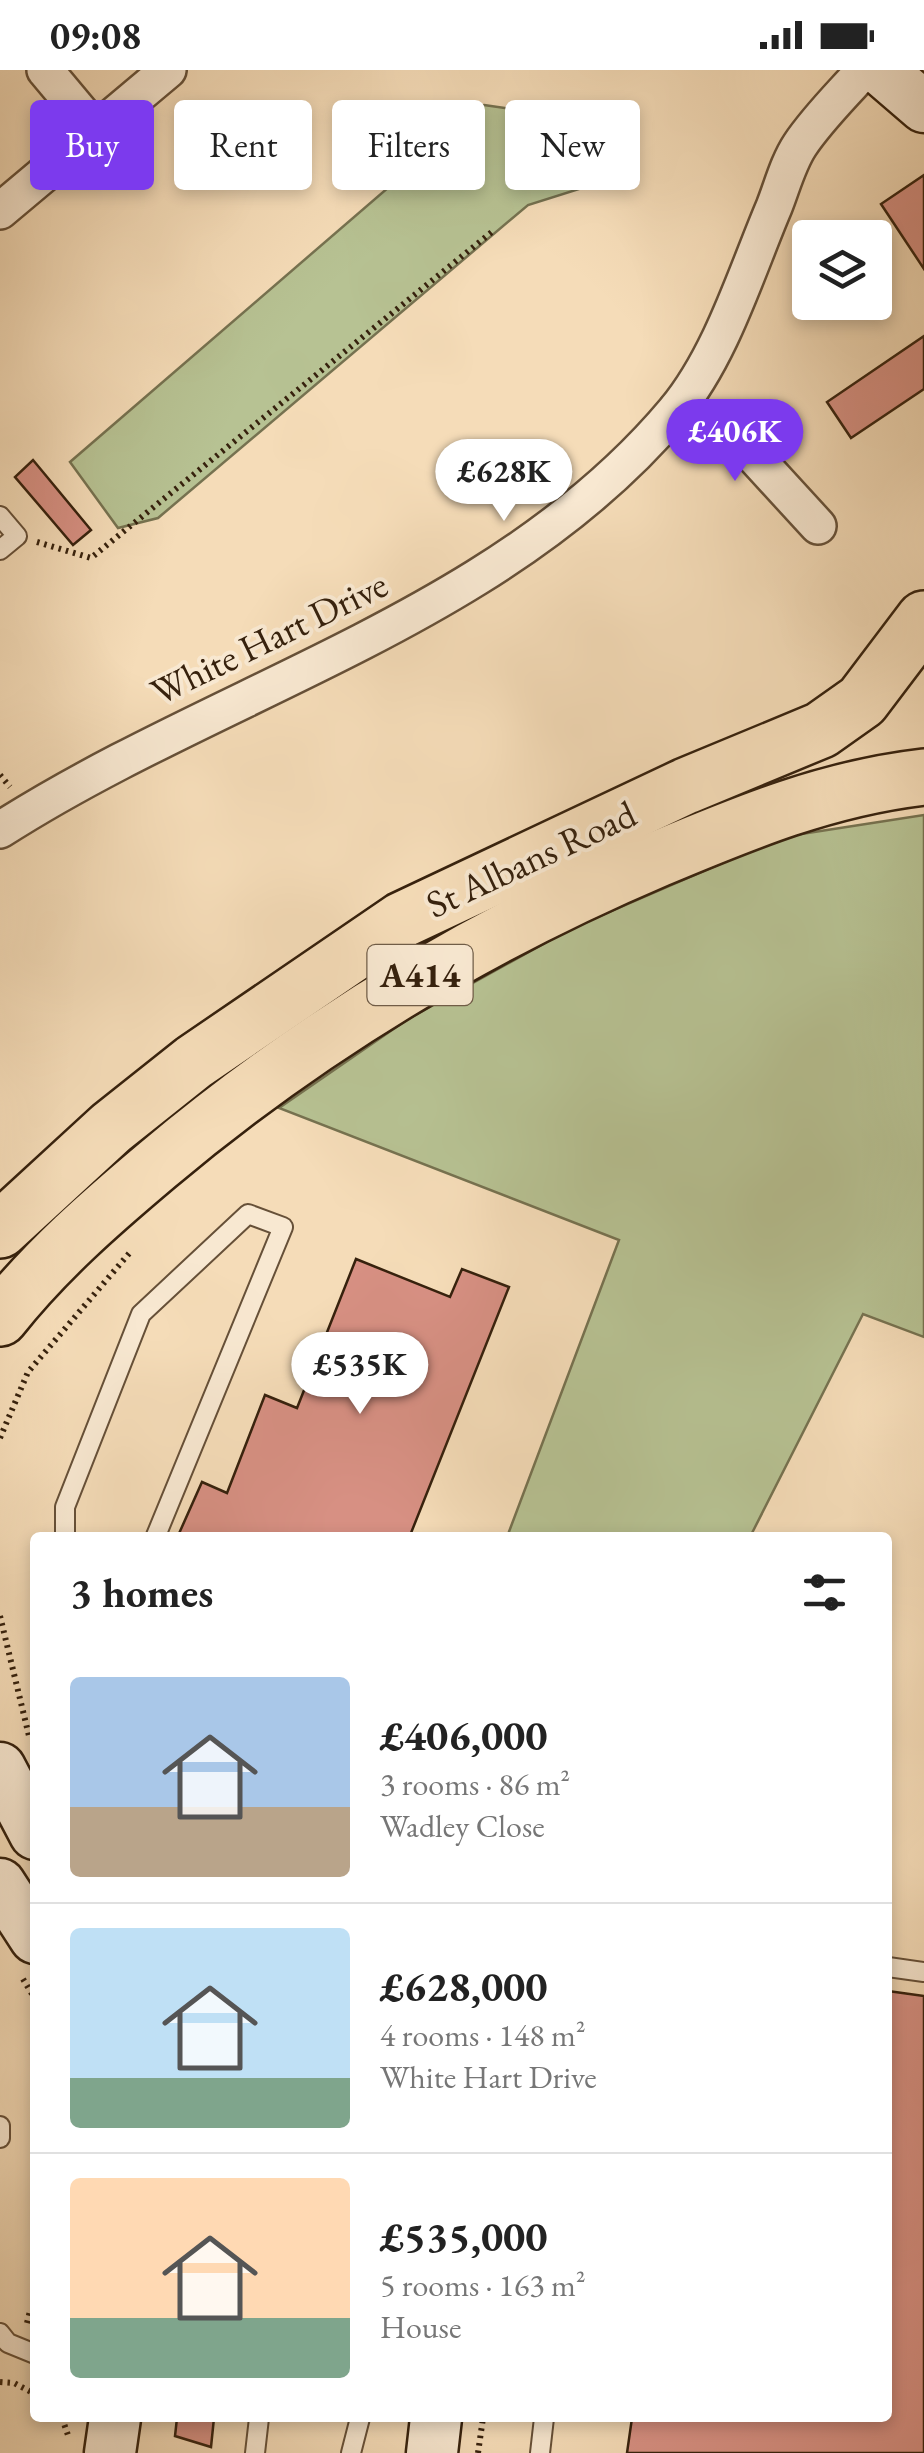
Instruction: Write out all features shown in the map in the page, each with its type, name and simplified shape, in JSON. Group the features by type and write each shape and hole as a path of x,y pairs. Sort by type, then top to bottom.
{"main road":[{"name":"St Albans Road","path":"0,1230 111,1128 194,1062 402,920 686,786 822,730 862,701 924,619"},
{"name":"St Albans Road","path":"0,1318 34,1275 177,1148 393,990 601,883 769,812 836,791 924,777"},
{"name":"A414","path":"0,1182 192,1038 402,920"}],"street":[{"path":"44,70 70,100"},
{"path":"133,100 168,70"},
{"name":"White Hart Drive","path":"0,830 190,723 446,598 515,556 576,509 677,409 729,318 799,146 864,70"},
{"path":"881,70 924,107"},
{"path":"0,210 30,185"},
{"path":"677,409 741,442 818,526"},
{"path":"0,1768 30,1825"},
{"path":"0,1884 30,1930"},
{"path":"110,2453 114,2422"},
{"path":"432,2453 436,2422"}],"lane":[{"path":"0,516 17,536 0,550"},
{"path":"65,1532 65,1508 141,1314 248,1214 283,1228 157,1532"},
{"path":"892,1968 924,1972"},
{"path":"0,2126 0,2138"},
{"path":"0,2333 8,2343 30,2352"},
{"path":"255,2453 259,2422"},
{"path":"352,2453 359,2422"},
{"path":"540,2453 544,2422"}],"path":[{"path":"17,536 90,558 493,231"},
{"path":"0,1438 28,1372 144,1237"},
{"path":"0,1616 12,1678 30,1733"},
{"path":"0,1682 12,1678"},
{"path":"0,2382 14,2383 30,2391"},
{"path":"478,2453 482,2422"}],"green space":[{"path":"485,105 505,108 505,190 576,190 528,205 158,518 118,528 70,462 385,190 485,190"},
{"path":"924,815 924,1337 863,1314 753,1532 509,1532 619,1240 279,1108 408,1019 572,928 782,837"}],"building":[{"path":"924,175 924,269 892,220 881,204"},
{"path":"924,336 924,389 851,438 827,402"},
{"path":"33,460 91,530 73,545 15,477"},
{"path":"356,1259 450,1297 462,1269 509,1287 411,1532 180,1532 202,1482 227,1493 265,1395 297,1408"},
{"path":"892,1992 924,1996 924,2453 627,2453 631,2422 892,2422"},
{"path":"177,2422 214,2422 211,2447 175,2436"}]}
